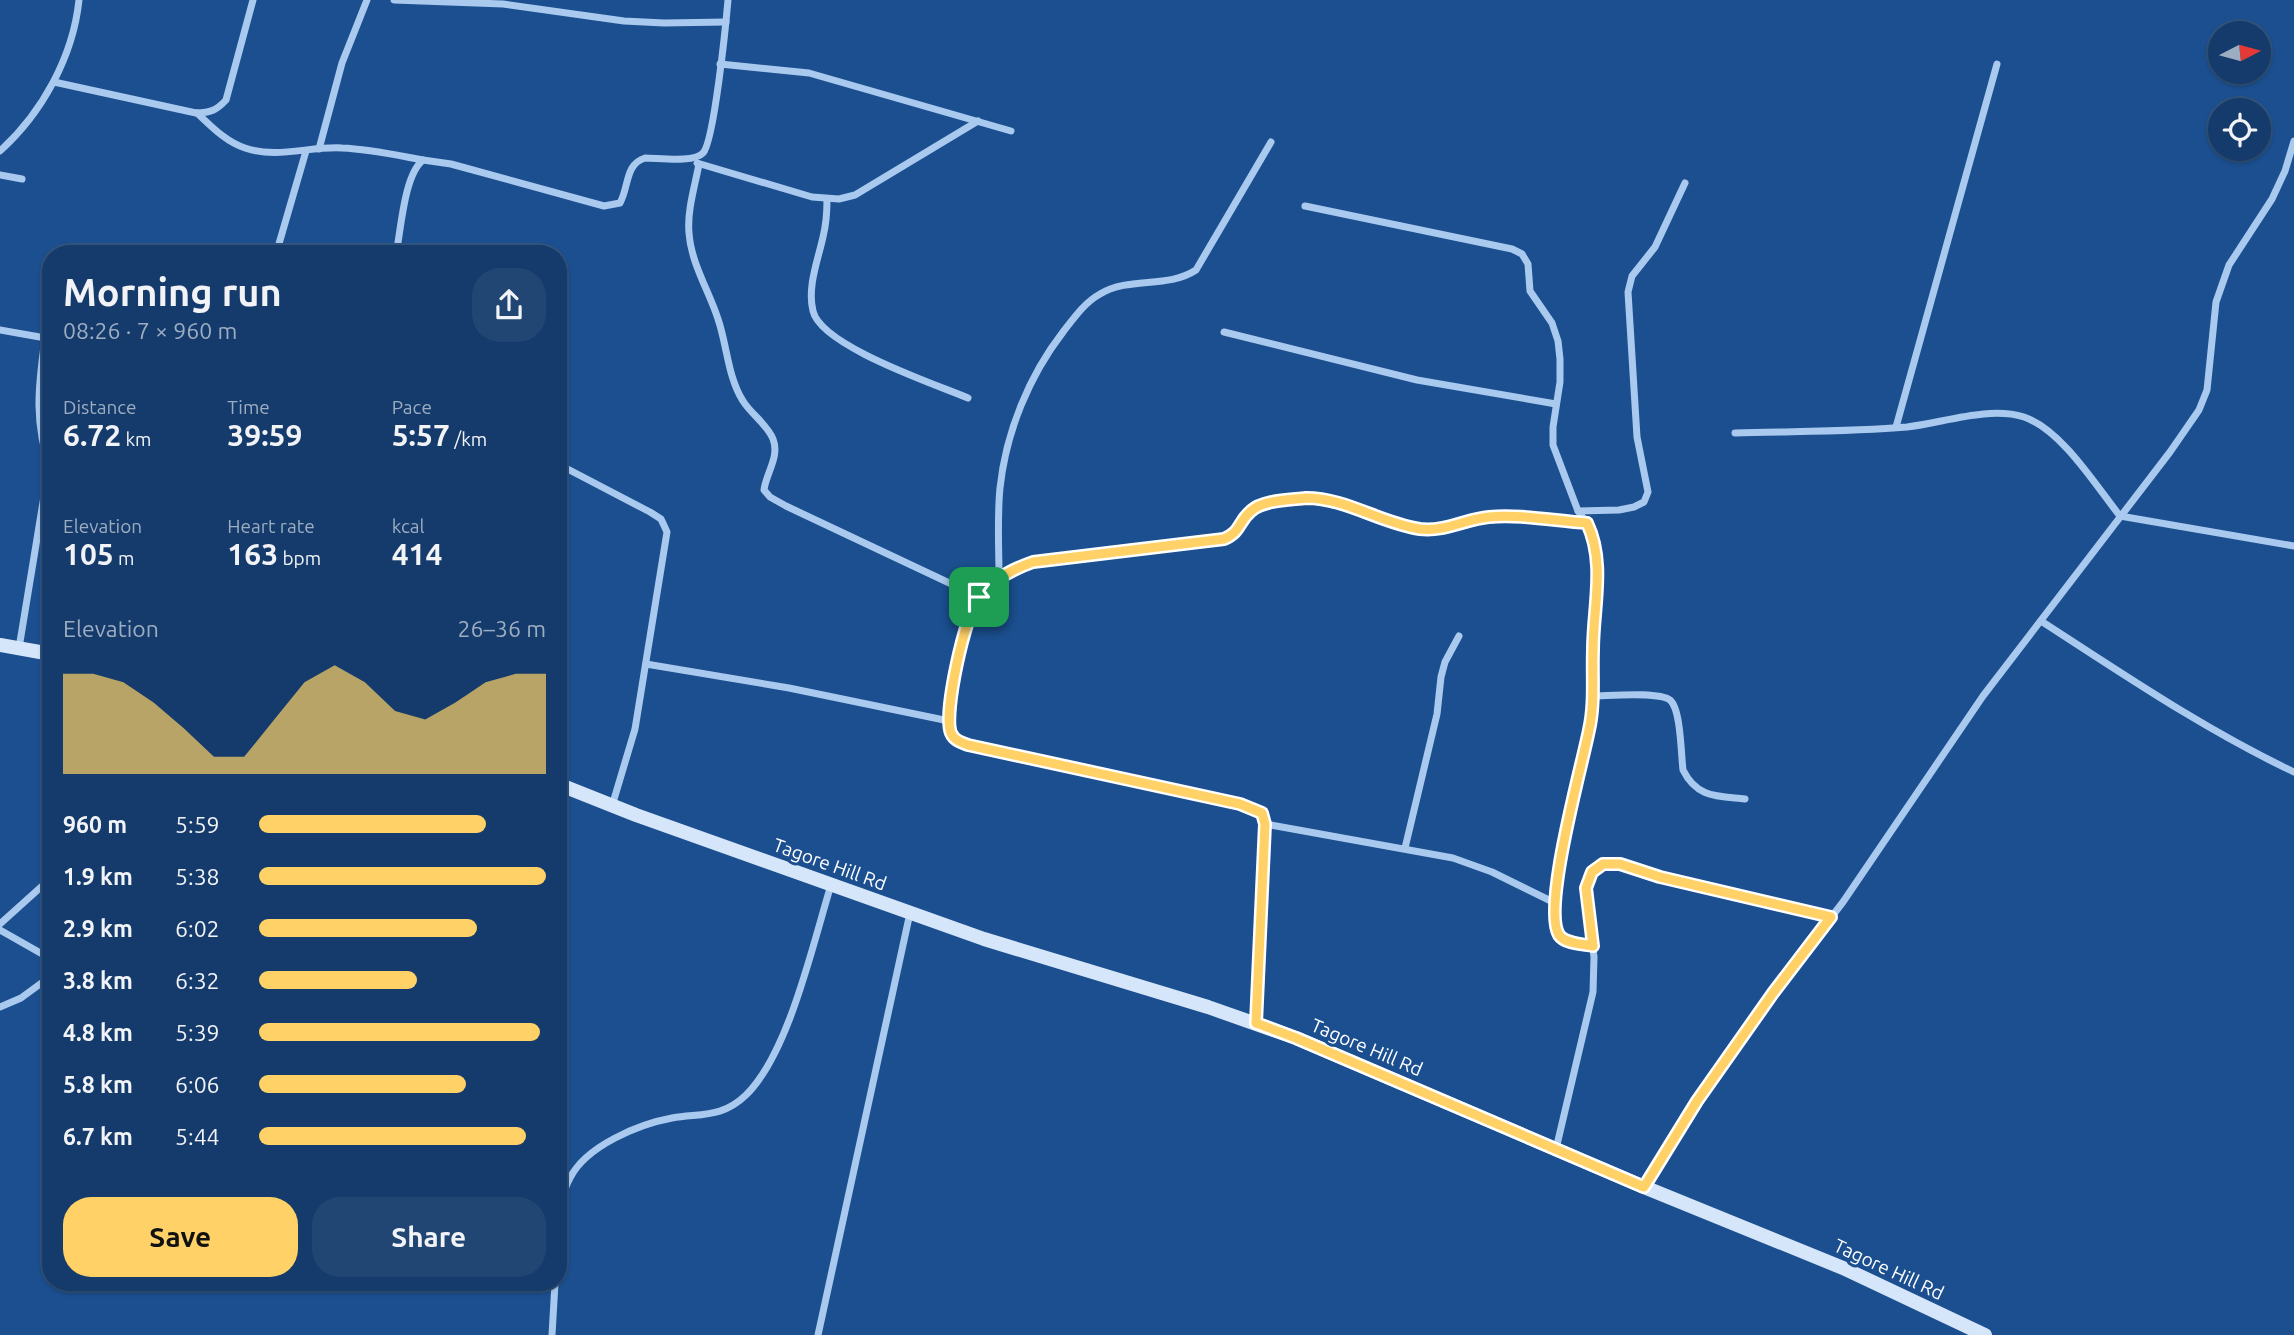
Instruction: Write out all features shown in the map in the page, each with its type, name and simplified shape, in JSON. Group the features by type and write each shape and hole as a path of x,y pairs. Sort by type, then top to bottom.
{"main road":[{"path":"0,645 42,652"},
{"name":"Tagore Hill Rd","path":"567,788 984,939 1256,1023 1843,1268 1985,1335"}],"street":[{"path":"0,151 54,82 70,40 79,0"},
{"path":"54,82 196,113 208,113 218,109 226,100 253,0"},
{"path":"319,149 342,63 367,0"},
{"path":"394,0 503,4 637,22 726,22"},
{"path":"196,113 231,141 264,152 340,147 373,151 451,164 604,206 620,203 631,167 637,160 696,158 704,153 709,142 729,0"},
{"path":"720,64 809,73 1011,131"},
{"path":"1896,427 1997,64"},
{"path":"684,159 827,200 839,200 855,195 978,121"},
{"path":"1644,1187 1697,1101 1773,993 1843,902 1983,696 2199,410 2211,371 2216,302 2229,265 2272,199 2285,172 2294,141"},
{"path":"999,578 1000,489 1004,461 1021,406 1050,349 1087,303 1101,293 1125,283 1184,278 1196,270 1271,142"},
{"path":"279,245 306,151"},
{"path":"398,245 408,188 415,166 423,160"},
{"path":"699,164 688,220 691,250 718,319 735,385 743,402 773,438 773,464 765,479 764,491 786,506 979,597"},
{"path":"0,175 22,179"},
{"path":"1578,511 1634,507 1644,502 1648,492 1637,437 1628,292 1632,276 1655,247 1685,183"},
{"path":"827,200 824,234 813,287 813,311 820,324 845,344 968,398"},
{"path":"1305,206 1512,249 1522,254 1528,264 1530,291 1552,323 1560,359 1553,445 1578,511 1593,536 1598,564 1590,728 1573,796 1554,918 1558,933 1564,941 1593,946"},
{"path":"0,330 42,338"},
{"path":"1224,332 1417,380 1556,404"},
{"path":"42,371 37,397 42,443"},
{"path":"1735,433 1896,427 2000,414 2023,417 2054,436 2120,516 2294,545"},
{"path":"567,469 650,512 661,519 667,532 635,729 612,806"},
{"path":"1256,1023 1265,824 1262,813 1240,804 955,740 949,722 955,674 970,613 979,597 999,578 1015,568 1033,562 1224,539 1236,534 1251,510 1284,500 1322,498 1400,526 1424,529 1441,529 1473,520 1505,516 1587,523"},
{"path":"19,648 42,508"},
{"path":"2041,621 2226,737 2294,772"},
{"path":"1405,848 1437,715 1441,677 1445,662 1459,636"},
{"path":"646,664 759,683 949,722"},
{"path":"1592,696 1659,696 1670,700 1676,712 1683,770 1694,788 1711,795 1745,799"},
{"path":"1265,824 1432,852 1474,865 1555,903"},
{"path":"1556,1149 1591,1010 1595,974 1586,888 1592,872 1603,864 1620,864 1660,877 1831,917"},
{"path":"567,1184 579,1164 614,1139 672,1118 718,1112 733,1107 749,1092 782,1039 831,885"},
{"path":"0,924 42,886"},
{"path":"817,1335 909,913"},
{"path":"0,930 42,954"},
{"path":"0,1007 21,998 42,983"},
{"path":"552,1335 555,1291"}],"route":[{"path":"1322,498 1400,526 1424,529 1441,529 1473,520 1505,516 1587,523 1593,536 1598,564 1592,649 1592,705 1590,728 1564,842 1554,918 1558,933 1564,941 1593,946 1586,888 1592,872 1603,864 1620,864 1683,883 1831,917 1773,993 1697,1101 1644,1187 1256,1023 1265,824 1262,813 1240,804 1003,753 955,740 949,722 955,674 970,613 979,597 999,578 1015,568 1033,562 1224,539 1236,534 1251,510 1284,500 1322,498"}]}
